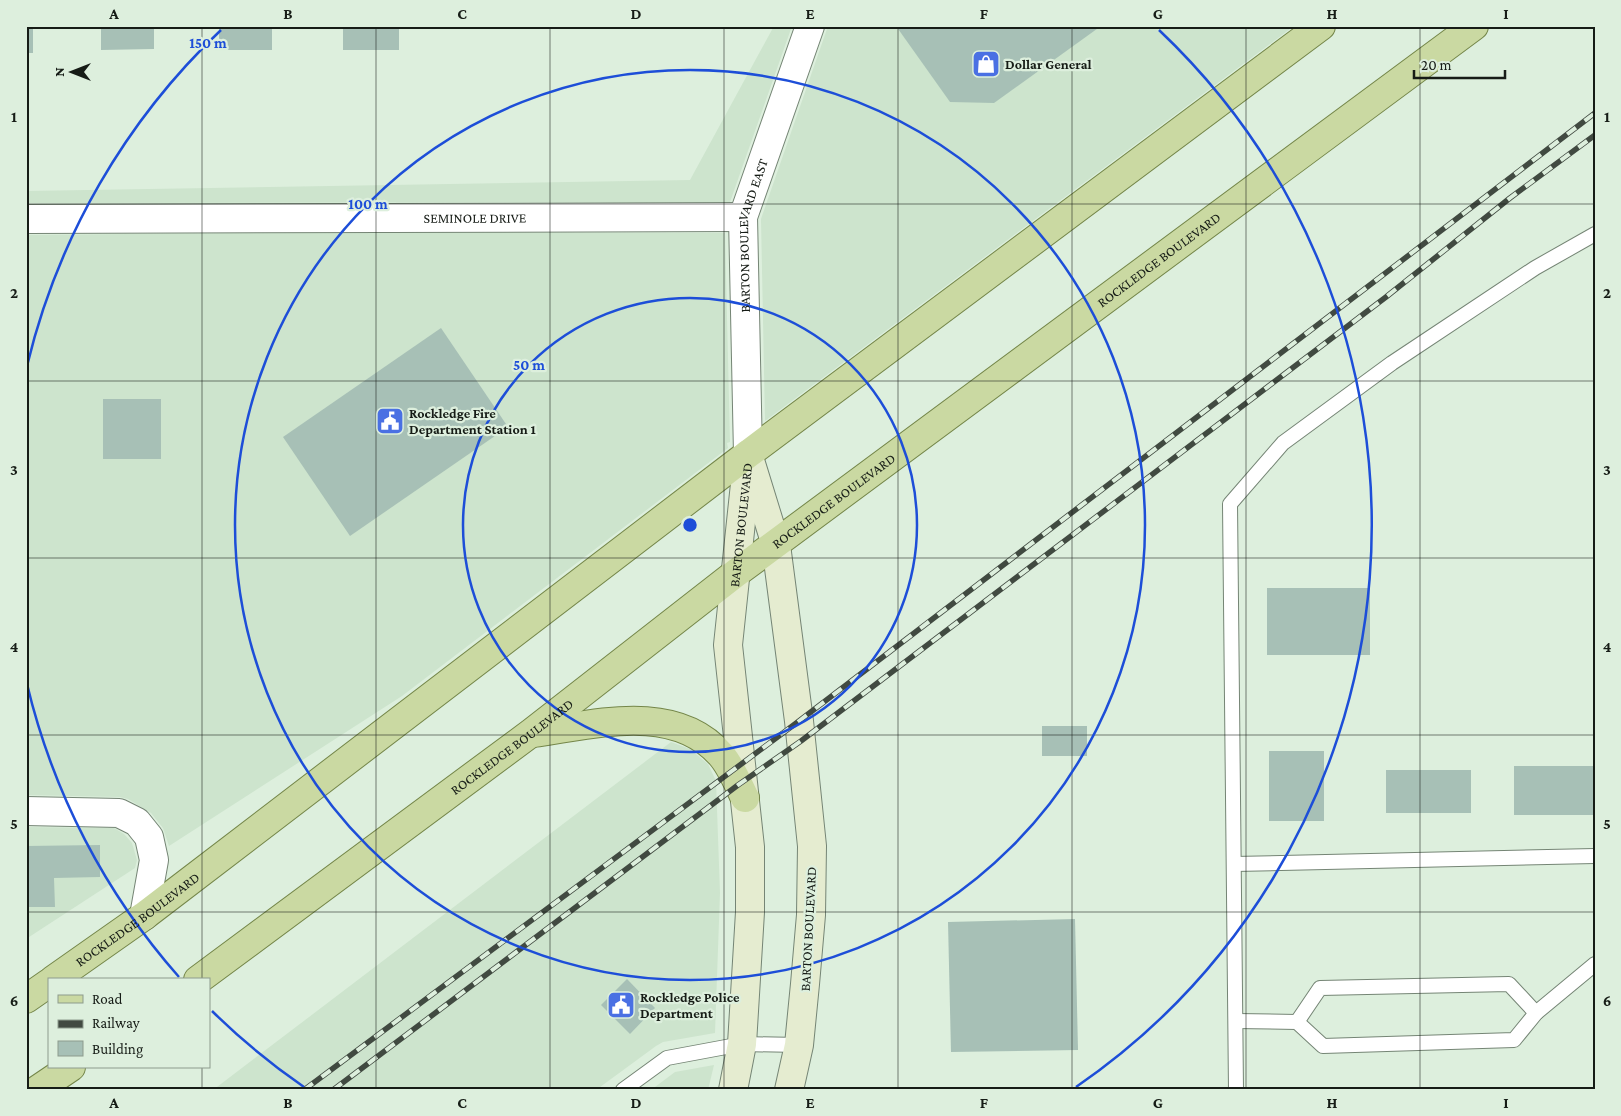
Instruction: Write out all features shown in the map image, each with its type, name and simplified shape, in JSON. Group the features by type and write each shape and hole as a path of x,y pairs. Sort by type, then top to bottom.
{"main road":[{"name":"ROCKLEDGE BOULEVARD","path":"56,978 144,916 748,454 1321,26"},
{"name":"ROCKLEDGE BOULEVARD","path":"201,978 531,733 736,573 1474,26"},
{"name":"BARTON BOULEVARD","path":"748,454 776,545 812,846 811,915 799,1045 789,1090"},
{"name":"BARTON BOULEVARD","path":"733,1090 742,1044 750,912 750,847 728,645 748,454"},
{"path":"531,733 637,720 674,725 700,736 722,755 745,798"},
{"path":"26,999 48,984"},
{"path":"37,1090 70,1068"}],"street":[{"name":"BARTON BOULEVARD EAST","path":"748,454 743,217 810,26"},
{"name":"SEMINOLE DRIVE","path":"26,219 743,217"},
{"path":"36,811 119,813 136,822 149,837 154,860 144,916"}],"lane":[{"path":"1236,1090 1230,504 1283,443 1416,348 1535,268 1595,234"},
{"path":"1234,864 1595,856"},
{"path":"1236,1021 1297,1022 1323,1046 1514,1040 1536,1014 1595,964"},
{"path":"1297,1022 1320,988 1509,984 1536,1014"},
{"path":"623,1090 667,1058 742,1044 799,1045"}],"shaded area":[{"path":"774,26 792,26 730,202 26,203 26,191 690,180"},
{"path":"828,26 1294,26 765,421 761,219"},
{"path":"341,232 725,233 730,442 727,443 728,448 402,696 169,846 163,828 151,813 128,799 120,797 26,795 26,235"},
{"path":"671,742 690,749 708,764 716,781 720,893 715,1033 663,1042 596,1090 213,1090"},
{"path":"26,827 114,828 124,834 132,843 137,860 135,868 26,939"},
{"path":"714,1065 708,1090 651,1090 675,1072"}],"building":[{"path":"26,26 33,26 33,53 26,53"},
{"path":"101,26 154,26 154,49 101,50"},
{"path":"219,26 272,26 272,50 219,50"},
{"path":"343,26 399,26 399,50 343,50"},
{"name":"Dollar General","path":"896,26 1101,26 994,103 950,102"},
{"path":"441,328 508,427 350,536 283,437"},
{"path":"103,399 161,399 161,459 103,459"},
{"path":"1267,588 1370,588 1370,655 1267,655"},
{"path":"1042,726 1087,726 1087,756 1042,756"},
{"path":"1269,751 1324,751 1324,821 1269,821"},
{"path":"1514,766 1595,766 1595,815 1514,815"},
{"path":"1386,770 1471,770 1471,813 1386,813"},
{"path":"100,845 100,877 54,878 55,907 26,907 26,846"},
{"path":"1075,919 1078,1050 951,1052 948,922"},
{"path":"627,979 655,1008 630,1034 601,1005"}],"railway":[{"path":"304,1090 799,721 1595,113"},
{"path":"333,1090 738,785 801,741 1386,297 1510,198 1595,135"}],"place":[{"name":"Dollar General","path":"986,64"},
{"name":"Rockledge Fire Department Station 1","path":"390,421"},
{"name":"Rockledge Police Department","path":"621,1005"}]}
